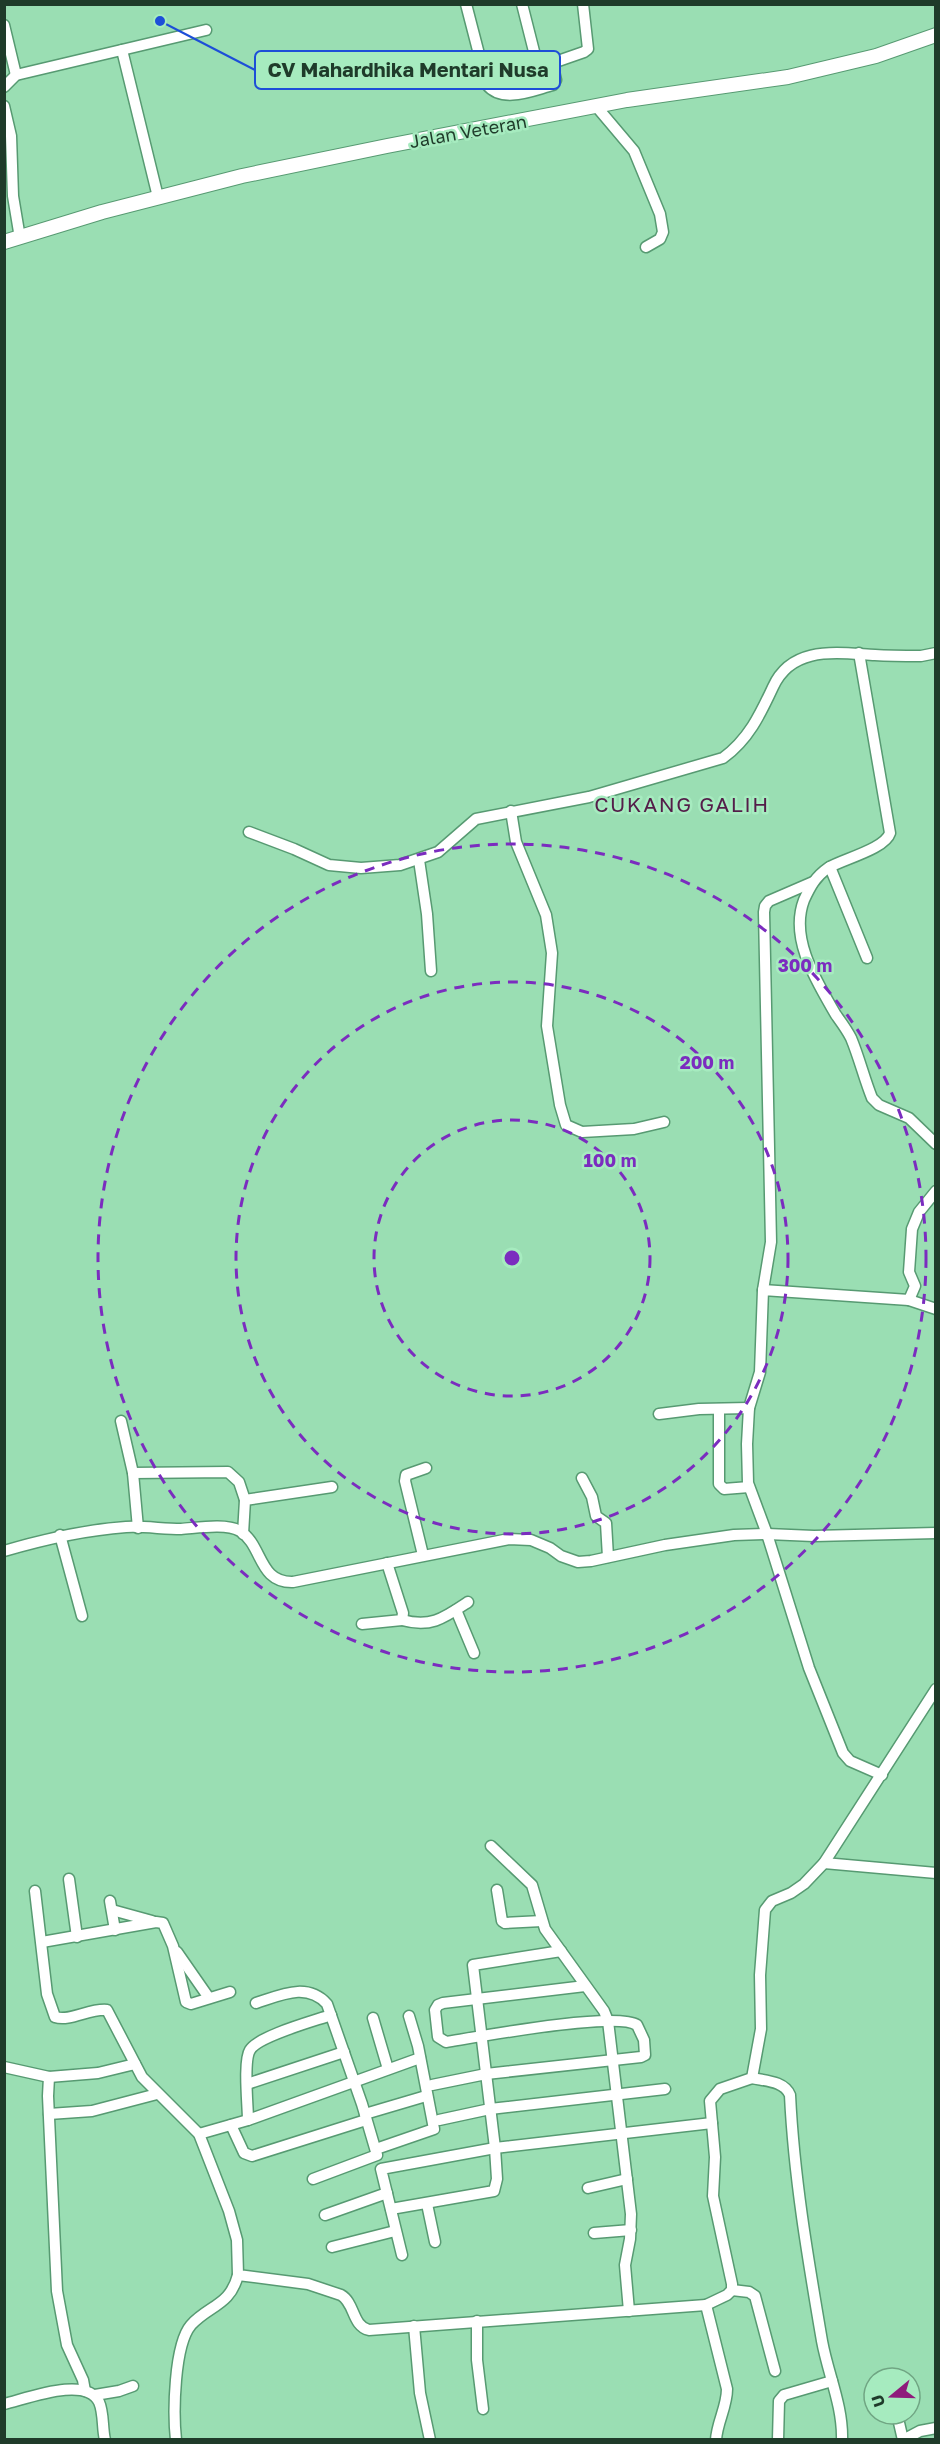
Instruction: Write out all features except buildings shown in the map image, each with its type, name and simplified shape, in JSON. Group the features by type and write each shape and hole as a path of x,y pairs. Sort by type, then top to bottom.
{"main road":[{"name":"Jalan Veteran","path":"4,242 158,197 243,176 596,106 788,77 876,56 936,35"}],"street":[{"path":"466,4 487,85 490,89 506,96 553,85 556,80 552,63"},
{"path":"522,4 543,87"},
{"path":"577,4 588,49"},
{"path":"583,4 588,49"},
{"path":"4,25 16,75"},
{"path":"4,87 16,75 206,30"},
{"path":"538,68 588,49"},
{"path":"122,50 158,197"},
{"path":"4,106 11,136 13,196 20,238"},
{"path":"596,106 634,151 660,214 663,232 660,239 646,247"},
{"path":"249,832 329,865 345,868 382,868 419,860 438,852 472,821 589,797 723,758 740,744 759,719 774,684 790,664 808,655 829,652 921,656 936,653"},
{"path":"859,653 890,833 888,839 883,844 830,867 813,882 770,901 765,906 764,912 771,1242 763,1290 760,1372 749,1408 747,1444 749,1487 767,1534 809,1668 843,1753 850,1761 882,1775"},
{"path":"511,812 516,842 546,915 552,953 547,1026 560,1105 566,1125 582,1132 634,1128 664,1122"},
{"path":"419,860 427,914 431,971"},
{"path":"830,867 867,958"},
{"path":"813,882 800,912 799,934 817,983 851,1038 872,1098 879,1104 909,1118 936,1144"},
{"path":"909,1300 915,1286 909,1272 912,1229 919,1212 936,1191"},
{"path":"763,1290 909,1300 936,1309"},
{"path":"659,1414 699,1409 749,1408"},
{"path":"719,1410 719,1484 724,1489 749,1487"},
{"path":"121,1422 133,1473 138,1528"},
{"path":"423,1555 405,1481 406,1475 426,1468"},
{"path":"133,1473 228,1472 239,1482 245,1500 243,1534"},
{"path":"582,1478 592,1497 596,1516 606,1522 608,1557"},
{"path":"245,1500 332,1487"},
{"path":"4,1551 60,1535 99,1529 217,1527 239,1530 271,1575 279,1581 287,1582 509,1539 522,1539 542,1545 571,1561 591,1561 676,1543 734,1535 936,1533"},
{"path":"60,1535 82,1616"},
{"path":"387,1563 403,1613 402,1620"},
{"path":"362,1624 402,1620 422,1624 441,1619 468,1602"},
{"path":"456,1610 474,1653"},
{"path":"752,2078 760,2029 760,1975 765,1910 772,1901 791,1893 804,1884 824,1863 936,1689"},
{"path":"491,1846 532,1885 545,1929 608,2021 618,2094 631,2230 625,2265 629,2311"},
{"path":"824,1863 936,1873"},
{"path":"69,1879 77,1937"},
{"path":"497,1890 502,1921 505,1923 542,1921"},
{"path":"35,1891 47,1994 55,2017 63,2019 83,2012 107,2010 142,2077 199,2134 230,2211 237,2240 238,2276 226,2300 203,2315 184,2335 176,2393 174,2419 176,2439"},
{"path":"114,1930 111,1905 156,1922 165,1923 173,1946 186,2002 191,2004 230,1992"},
{"path":"42,1942 156,1922"},
{"path":"173,1946 209,1998"},
{"path":"391,2210 494,2191 497,2180 495,2148 473,1965 561,1951"},
{"path":"432,2085 486,2074 645,2055 644,2040 637,2025 628,2022 608,2021 446,2042 438,2037 435,2010 438,2005 451,2001 477,2000 585,1986"},
{"path":"256,2003 303,1990 320,1996 327,2004 366,2117 377,2155 312,2180"},
{"path":"248,2120 248,2055 251,2048 283,2031 331,2016"},
{"path":"376,2149 434,2129 409,2016"},
{"path":"373,2018 388,2069"},
{"path":"247,2084 344,2052"},
{"path":"199,2134 248,2120 420,2058"},
{"path":"4,2067 49,2077 98,2073 135,2064"},
{"path":"49,2077 57,2291 68,2345 83,2380 100,2405 105,2439"},
{"path":"732,2290 714,2196 715,2157 710,2101 714,2094 726,2086 752,2078 782,2084 790,2095 796,2175 806,2245 842,2423 842,2439"},
{"path":"439,2120 490,2109 665,2089"},
{"path":"49,2114 92,2111 157,2094"},
{"path":"231,2125 244,2153 252,2156 426,2096"},
{"path":"402,2255 381,2169 495,2148 712,2123"},
{"path":"588,2188 627,2180"},
{"path":"325,2215 387,2193"},
{"path":"426,2204 435,2242"},
{"path":"594,2233 631,2230"},
{"path":"332,2247 395,2231"},
{"path":"238,2276 308,2284 341,2295 346,2298 358,2323 364,2329 706,2305 732,2290 749,2292 755,2296 775,2371"},
{"path":"706,2305 727,2389 727,2401 718,2422 716,2439"},
{"path":"477,2321 477,2360 483,2409"},
{"path":"414,2326 420,2393 430,2439"},
{"path":"778,2439 779,2401 784,2395 832,2381"},
{"path":"4,2404 58,2390 90,2393 133,2386"},
{"path":"903,2439 920,2431 934,2432"}],"place":[{"name":"CV Mahardhika Mentari Nusa","path":"160,21"}],"district":[{"name":"CUKANG GALIH","path":"682,804"}]}
